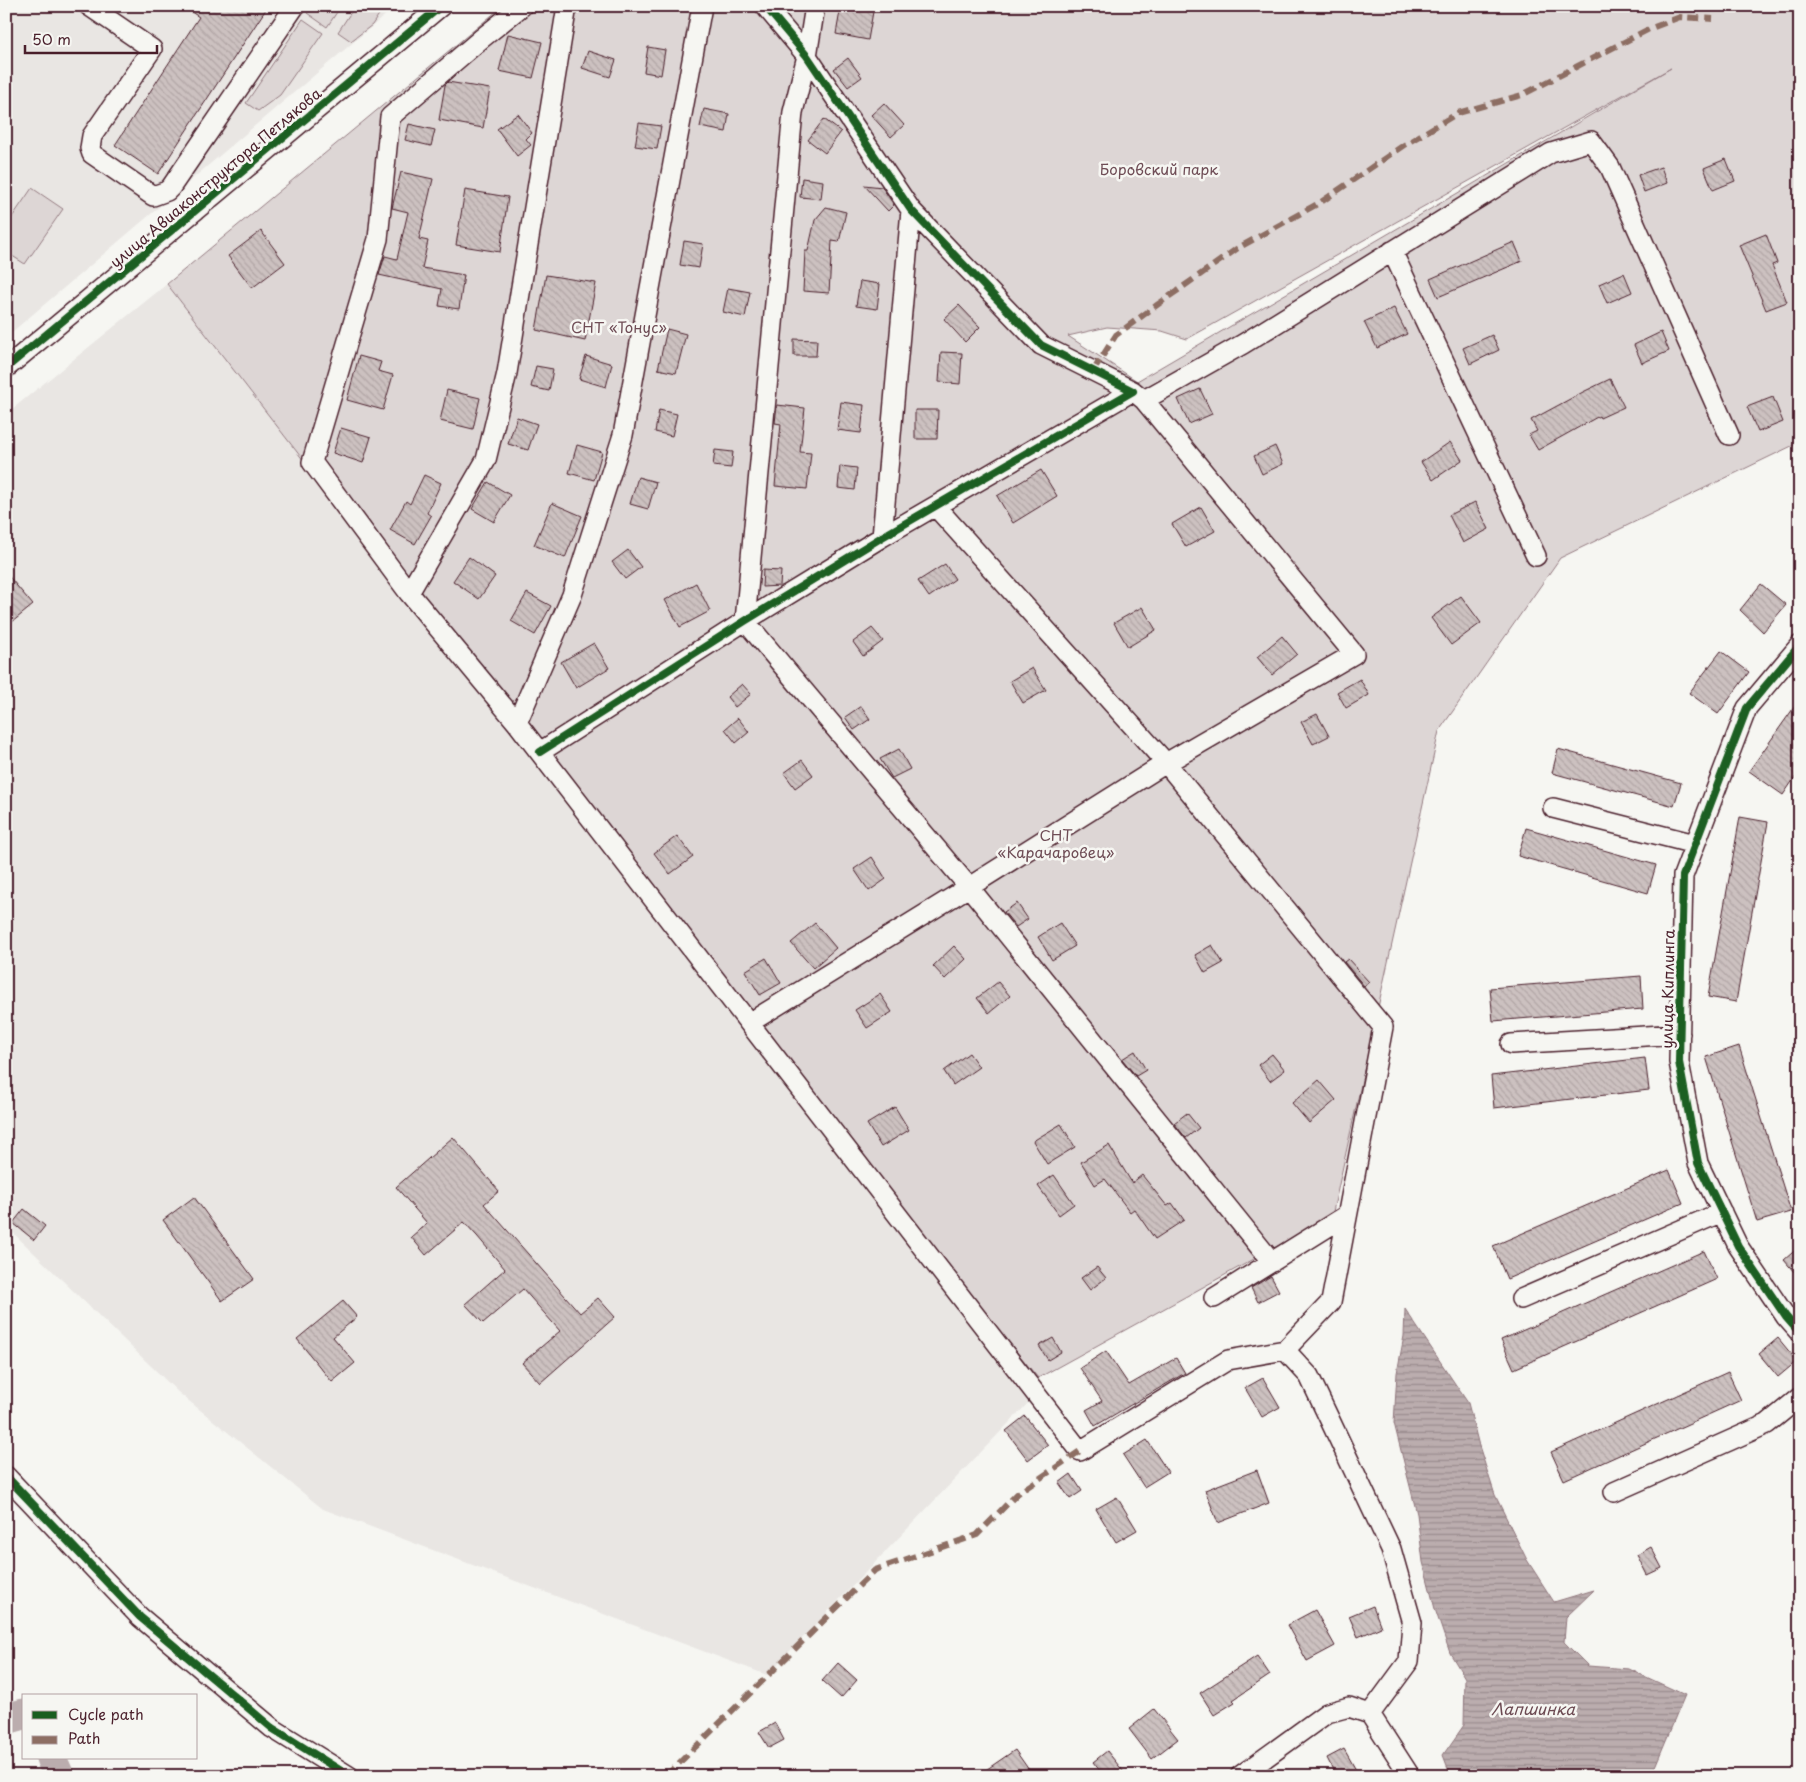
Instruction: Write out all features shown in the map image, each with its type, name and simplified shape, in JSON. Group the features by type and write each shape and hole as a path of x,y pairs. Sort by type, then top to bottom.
{"street":[{"path":"89,6 152,49 92,136 90,148 92,154 153,196 159,195 172,187 295,6"},
{"path":"522,6 481,38 390,117 378,239 312,462 409,593 540,752 1080,1451 1228,1360 1285,1350 1331,1302 1383,1027 1166,763 936,507"},
{"path":"409,593 486,460 507,373 567,6"},
{"path":"517,723 572,595 623,435 702,6"},
{"path":"750,1023 1166,763 1354,654 1138,396 1041,345 911,210 807,56 764,6"},
{"path":"815,6 807,56 794,112 745,621 969,887 1272,1262"},
{"name":"улица Авиаконструктора Петлякова","path":"6,368 432,9"},
{"path":"540,752 745,621 882,537 1138,396 1243,344 1551,153 1591,141 1610,167 1729,435"},
{"path":"882,537 911,210"},
{"path":"1392,251 1536,556"},
{"name":"улица Киплинга","path":"1800,645 1747,708 1683,876 1680,1034 1680,1062 1698,1163 1738,1246 1786,1317 1800,1333"},
{"path":"1553,808 1695,844"},
{"path":"1511,1044 1680,1034"},
{"path":"1522,1300 1722,1212"},
{"path":"1214,1298 1347,1215"},
{"path":"1285,1350 1309,1376 1391,1549 1412,1622 1410,1661 1370,1714"},
{"path":"1614,1492 1767,1424 1800,1397"},
{"path":"6,1476 140,1617 272,1728 349,1776"},
{"path":"1240,1776 1327,1713 1349,1707 1370,1714 1410,1776"}],"shaded area":[{"path":"6,6 396,6 6,337"},
{"path":"167,284 1031,1400 767,1675 323,1509 179,1393 6,1226 6,414"}],"green space":[{"path":"312,6 341,6 327,27 307,13"},
{"path":"355,6 384,7 372,25 351,41 338,32"},
{"path":"503,6 1800,6 1800,442 1560,558 1439,731 1332,1216 1038,1378 537,762 167,284","holes":["1671,68 1137,381 1068,336 1107,327 1162,331 1187,339"]},
{"path":"303,19 323,33 280,95 258,111 246,103"},
{"path":"32,188 63,209 25,264 6,252 6,226"}],"water":[{"name":"Лапшинка","path":"1405,1309 1468,1403 1479,1446 1495,1495 1527,1560 1554,1602 1594,1590 1566,1617 1564,1642 1588,1666 1629,1669 1685,1695 1651,1776 1451,1776 1443,1755 1464,1725 1465,1678 1450,1653 1435,1609 1423,1562 1417,1514 1394,1423 1397,1373 1404,1336"}],"building":[{"path":"182,6 268,6 158,174 115,145 199,17"},
{"path":"841,6 874,6 868,40 836,34"},
{"path":"508,34 542,42 533,78 499,71"},
{"path":"648,47 665,50 661,75 644,72"},
{"path":"588,51 616,60 610,77 582,68"},
{"path":"848,58 862,77 848,87 834,69"},
{"path":"448,82 490,89 483,128 439,120 445,85"},
{"path":"884,103 904,125 891,137 871,115"},
{"path":"704,109 729,114 726,132 700,127"},
{"path":"518,114 532,133 526,139 531,145 517,156 497,129"},
{"path":"824,119 841,132 825,153 808,140"},
{"path":"639,123 661,126 657,149 635,146"},
{"path":"409,124 435,130 431,146 405,140"},
{"path":"1726,159 1735,181 1713,190 1704,168"},
{"path":"1661,167 1667,183 1644,192 1638,175"},
{"path":"401,172 433,179 419,239 428,241 422,268 464,275 459,309 439,306 442,289 379,275 385,256 397,259 408,212 392,208"},
{"path":"802,178 823,181 821,199 800,197"},
{"path":"864,185 882,187 894,205 888,211"},
{"path":"465,190 508,197 500,252 456,245"},
{"path":"826,207 846,212 839,242 832,241 829,293 803,291 805,251 808,251 815,220"},
{"path":"261,231 285,263 252,288 228,256"},
{"path":"1766,234 1777,263 1772,265 1787,302 1766,310 1739,245"},
{"path":"684,241 703,244 699,268 680,265"},
{"path":"1514,242 1522,261 1438,297 1430,279"},
{"path":"1624,273 1632,292 1607,303 1599,284"},
{"path":"546,275 596,283 585,341 536,330"},
{"path":"860,281 880,284 877,309 856,306"},
{"path":"728,288 750,292 745,317 723,312"},
{"path":"959,305 980,327 965,342 944,319"},
{"path":"1394,308 1407,334 1377,348 1364,322"},
{"path":"667,329 686,334 676,373 658,369"},
{"path":"1661,332 1669,351 1642,363 1634,345"},
{"path":"1492,335 1499,350 1470,364 1463,348"},
{"path":"794,339 817,340 816,356 794,356"},
{"path":"941,352 962,353 960,384 939,382"},
{"path":"359,356 381,362 378,371 393,375 383,410 347,400"},
{"path":"586,356 612,364 606,387 579,379"},
{"path":"536,366 553,369 549,391 531,387"},
{"path":"1610,379 1624,407 1600,418 1599,416 1538,450 1529,435 1537,431 1531,420"},
{"path":"1200,389 1212,414 1189,424 1178,399"},
{"path":"447,390 480,398 473,429 440,421"},
{"path":"1773,397 1783,422 1758,432 1747,407"},
{"path":"841,402 864,405 861,433 837,430"},
{"path":"777,405 805,408 800,452 811,453 807,489 775,486 781,424 775,423"},
{"path":"659,410 677,414 672,436 655,432"},
{"path":"915,410 938,410 937,439 915,439"},
{"path":"517,417 537,424 528,450 508,444"},
{"path":"341,428 371,437 363,463 333,453"},
{"path":"1450,442 1462,460 1433,480 1421,462"},
{"path":"577,445 602,452 594,480 569,473"},
{"path":"1275,446 1283,464 1262,474 1254,456"},
{"path":"715,450 733,452 731,468 713,466"},
{"path":"840,466 857,468 855,490 838,488"},
{"path":"1041,470 1057,496 1013,523 997,496"},
{"path":"424,475 441,483 427,513 431,516 415,544 390,530 406,501 410,504"},
{"path":"638,477 656,482 648,509 630,504"},
{"path":"488,482 510,495 494,522 472,509"},
{"path":"1475,502 1489,529 1463,543 1449,515"},
{"path":"552,503 582,516 565,558 534,545"},
{"path":"1201,507 1215,531 1186,547 1172,524"},
{"path":"628,550 641,567 625,579 612,562"},
{"path":"469,557 495,576 479,599 453,581"},
{"path":"945,564 955,579 929,597 918,581"},
{"path":"763,570 781,571 780,586 762,587"},
{"path":"6,573 33,605 6,627"},
{"path":"696,583 710,611 680,627 665,600"},
{"path":"1761,584 1786,605 1763,632 1740,610"},
{"path":"527,593 551,606 535,635 511,621"},
{"path":"1461,596 1481,623 1451,645 1431,618"},
{"path":"1142,607 1156,630 1128,647 1114,623"},
{"path":"872,628 883,641 863,656 853,642"},
{"path":"1282,636 1297,654 1272,675 1257,657"},
{"path":"594,643 609,668 576,688 561,662"},
{"path":"1721,651 1749,672 1718,714 1689,693"},
{"path":"1032,668 1046,690 1023,703 1010,681"},
{"path":"1360,679 1369,695 1346,708 1337,692"},
{"path":"742,684 751,694 735,707 727,697"},
{"path":"1800,699 1800,770 1783,795 1749,771"},
{"path":"861,706 870,719 854,730 845,717"},
{"path":"1317,714 1329,736 1313,744 1301,722"},
{"path":"738,718 749,732 736,743 725,729"},
{"path":"899,749 910,769 892,778 880,759"},
{"path":"1558,749 1681,783 1674,806 1552,773"},
{"path":"802,760 813,775 795,788 784,773"},
{"path":"1740,817 1768,822 1736,1002 1708,997"},
{"path":"1526,828 1656,865 1648,893 1518,856"},
{"path":"677,836 693,857 670,874 654,853"},
{"path":"872,857 886,879 869,891 854,869"},
{"path":"1017,903 1028,919 1016,927 1004,912"},
{"path":"815,923 836,948 813,968 791,943"},
{"path":"1060,923 1075,946 1052,960 1038,937"},
{"path":"1212,945 1223,963 1205,973 1195,955"},
{"path":"954,946 966,959 945,979 933,966"},
{"path":"766,958 781,983 760,995 745,971"},
{"path":"1348,959 1369,982 1364,986 1344,962"},
{"path":"1641,976 1643,1009 1493,1021 1490,988"},
{"path":"998,982 1010,996 989,1013 977,998"},
{"path":"880,994 892,1012 867,1028 855,1010"},
{"path":"1739,1046 1791,1212 1757,1222 1706,1057"},
{"path":"1135,1051 1146,1070 1136,1076 1122,1059"},
{"path":"969,1053 979,1067 953,1085 944,1071"},
{"path":"1272,1054 1285,1070 1270,1081 1258,1065"},
{"path":"1645,1058 1649,1090 1494,1108 1491,1076"},
{"path":"1319,1080 1336,1100 1309,1123 1292,1103"},
{"path":"895,1107 909,1130 881,1147 867,1124"},
{"path":"1187,1113 1199,1128 1186,1138 1174,1123"},
{"path":"1061,1124 1075,1147 1047,1164 1033,1141"},
{"path":"453,1137 499,1191 484,1204 580,1313 598,1298 615,1317 540,1383 522,1363 560,1331 523,1289 483,1323 465,1304 505,1269 477,1236 464,1222 426,1255 411,1237 427,1223 396,1187"},
{"path":"1109,1145 1132,1183 1142,1175 1167,1206 1172,1203 1184,1220 1155,1239 1134,1209 1130,1212 1105,1179 1095,1185 1081,1162"},
{"path":"1669,1170 1683,1203 1507,1279 1493,1246"},
{"path":"1054,1175 1074,1204 1059,1215 1038,1186"},
{"path":"194,1197 254,1279 222,1301 163,1220"},
{"path":"24,1209 45,1226 34,1240 13,1223"},
{"path":"1800,1246 1800,1279 1784,1260"},
{"path":"1704,1251 1717,1279 1514,1369 1501,1340"},
{"path":"1097,1267 1106,1278 1090,1290 1081,1278"},
{"path":"1271,1276 1279,1291 1258,1302 1251,1288"},
{"path":"343,1301 357,1317 333,1337 355,1363 332,1382 297,1339"},
{"path":"1053,1338 1061,1352 1048,1360 1039,1346"},
{"path":"1778,1338 1797,1361 1778,1377 1759,1354"},
{"path":"1106,1351 1129,1385 1176,1358 1185,1373 1095,1426 1086,1410 1102,1401 1080,1368"},
{"path":"1728,1372 1741,1400 1564,1480 1551,1452"},
{"path":"1263,1378 1280,1407 1262,1417 1245,1388"},
{"path":"1025,1416 1048,1445 1028,1460 1006,1431"},
{"path":"1147,1440 1168,1472 1144,1487 1123,1455"},
{"path":"1257,1470 1269,1503 1218,1523 1205,1490"},
{"path":"1071,1474 1082,1491 1070,1499 1059,1483"},
{"path":"1117,1497 1137,1530 1116,1542 1096,1509"},
{"path":"1651,1547 1662,1568 1647,1575 1637,1555"},
{"path":"1373,1606 1381,1627 1358,1637 1349,1616"},
{"path":"1315,1610 1335,1646 1307,1661 1287,1625"},
{"path":"1257,1656 1270,1675 1233,1700 1235,1702 1214,1715 1200,1693"},
{"path":"838,1663 857,1680 841,1698 822,1681"},
{"path":"1154,1709 1178,1739 1152,1759 1129,1729"},
{"path":"775,1723 784,1740 769,1748 759,1732"},
{"path":"1344,1749 1356,1770 1346,1776 1336,1776 1327,1758"},
{"path":"1015,1750 1029,1770 1020,1776 977,1776"},
{"path":"1107,1751 1127,1776 1104,1776 1093,1762"}],"waterway":[{"path":"6,1719 22,1715"},
{"path":"52,1760 59,1776"}],"marked path":[{"path":"1093,371 1116,335 1157,305 1238,248 1321,202 1404,145 1458,113 1522,95 1649,29 1680,17 1713,19"},
{"path":"666,1776 875,1570 977,1535 1017,1494 1080,1451"}],"cycle path":[{"path":"6,368 441,6"},
{"path":"540,752 745,621 882,537 1133,391 1041,345 911,210 807,56 765,6"},
{"path":"1800,645 1747,708 1683,876 1679,1062 1698,1163 1738,1246 1786,1317 1800,1333"},
{"path":"6,1476 140,1617 272,1728 349,1776"}],"park label":[{"name":"Боровский парк","path":"1159,168"},
{"name":"СНТ «Тонус»","path":"619,326"},
{"name":"СНТ «Карачаровец»","path":"1056,842"}]}
